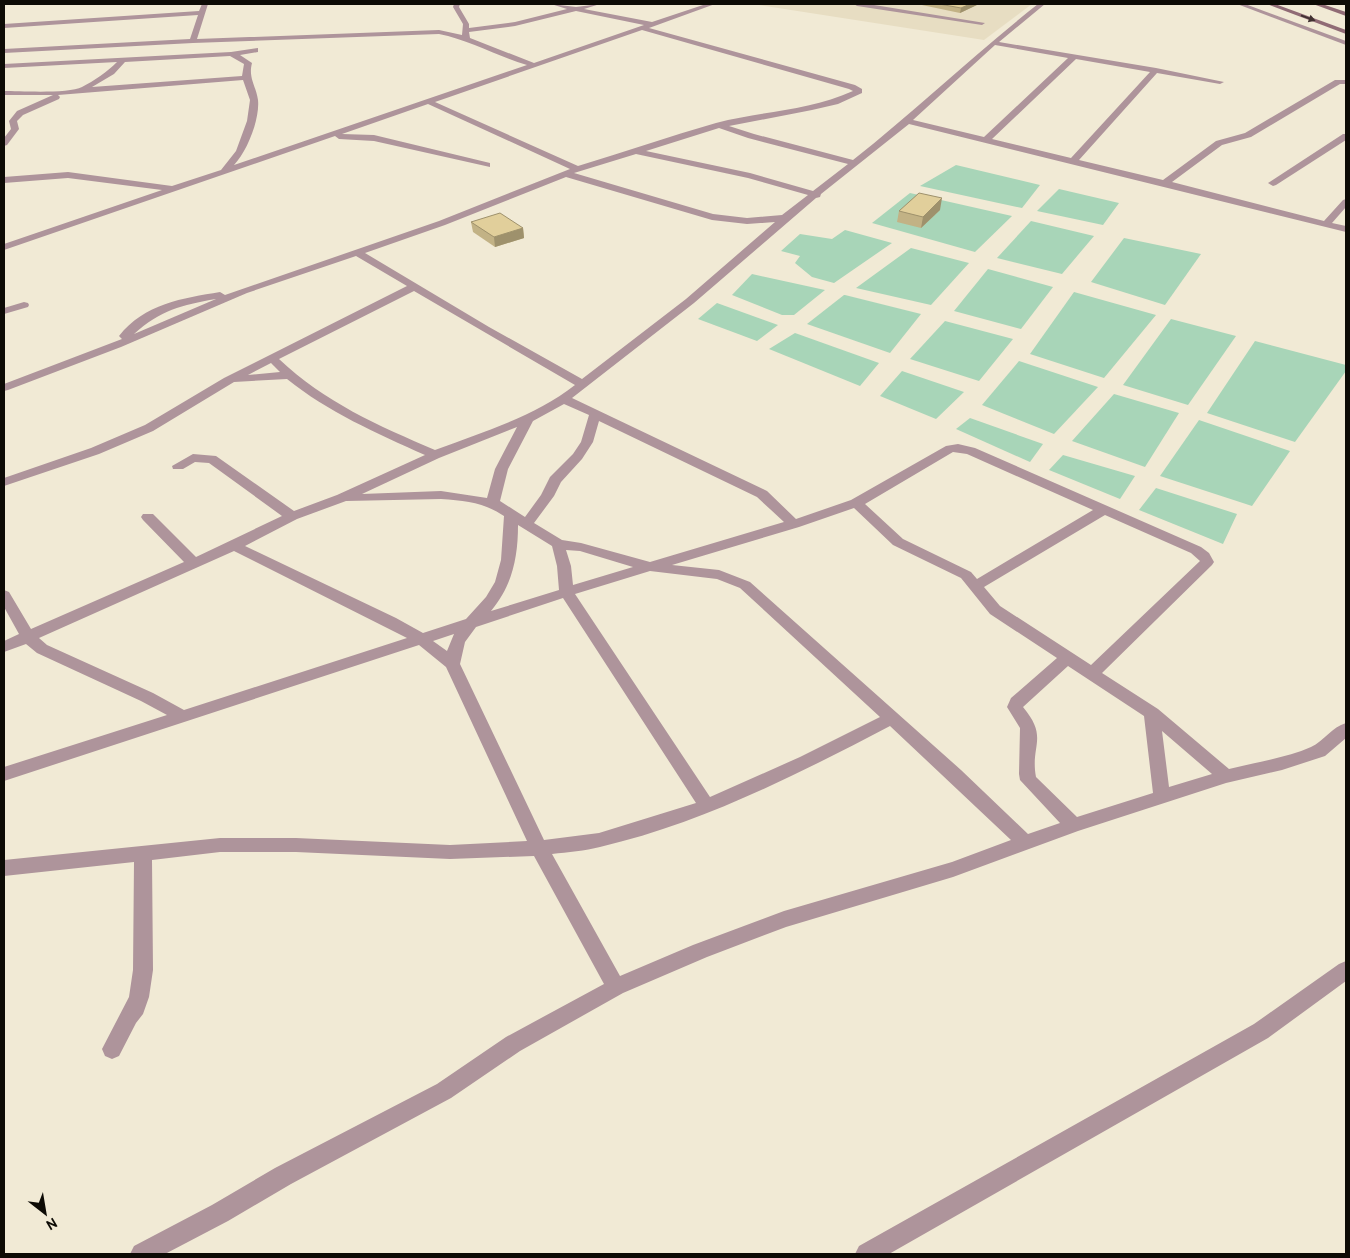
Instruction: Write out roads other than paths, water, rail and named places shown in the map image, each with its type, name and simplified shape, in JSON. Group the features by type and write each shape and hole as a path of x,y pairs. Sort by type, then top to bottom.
{"street":[{"path":"193,41 205,4"},
{"path":"457,4 456,7 464,18 467,30 466,39"},
{"path":"554,4 651,25"},
{"path":"467,30 508,25 597,4"},
{"path":"4,247 712,4"},
{"path":"857,4 982,23"},
{"path":"894,4 943,17"},
{"path":"4,647 234,546 292,516 342,498 435,455 528,419 564,399 690,301 785,218 907,121 993,42 1042,4"},
{"path":"1240,4 1346,43"},
{"path":"1270,4 1346,32"},
{"path":"1316,4 1346,14"},
{"path":"4,26 32,28 203,13"},
{"path":"4,388 117,345 243,291 442,223 572,172 719,125 812,108 834,102 856,92 858,89 641,28"},
{"path":"4,51 20,47 440,32 466,39 506,56 534,65"},
{"path":"245,60 268,38"},
{"path":"218,49 236,39"},
{"path":"210,40 218,49 248,63 245,78 254,105 245,141 239,154 224,172"},
{"path":"993,42 1220,82"},
{"path":"4,143 15,129 13,121 20,113 51,98 76,92 101,80 120,60 123,44"},
{"path":"6,66 20,47"},
{"path":"6,66 231,54 255,50"},
{"path":"986,140 1074,56"},
{"path":"1073,161 1156,70"},
{"path":"4,92 44,94 245,78"},
{"path":"1165,183 1219,142 1248,135 1338,82 1346,82"},
{"path":"429,102 498,131 572,172 712,217 747,221 785,218"},
{"path":"907,121 1346,229"},
{"path":"719,125 751,136 856,162"},
{"path":"331,136 374,138 487,164"},
{"path":"1273,183 1346,136"},
{"path":"636,150 750,176 817,194"},
{"path":"239,154 269,157"},
{"path":"4,180 68,175 175,188"},
{"path":"1326,224 1346,202"},
{"path":"357,252 414,287 584,384"},
{"path":"4,482 120,441 149,428 228,380 414,287"},
{"path":"117,345 157,309 172,303 243,291"},
{"path":"4,311 24,305"},
{"path":"272,358 287,375 336,409 435,455"},
{"path":"228,380 287,375"},
{"path":"564,399 762,494 794,524"},
{"path":"526,525 547,496 555,480 578,456 587,442 595,414"},
{"path":"493,503 500,468 528,419"},
{"path":"4,774 647,566 714,549 856,503 950,450 958,448 971,451 1196,550 1204,556 1207,562 1091,674"},
{"path":"178,466 193,458 212,459 292,516"},
{"path":"342,498 441,495 472,498 493,503 558,544 581,547 647,566 719,575 745,584 1025,842"},
{"path":"856,503 898,542 953,566 966,575 996,610 1152,713 1226,776"},
{"path":"976,586 1103,510"},
{"path":"452,664 454,648 459,637 469,623 492,600 503,580 512,542 511,516"},
{"path":"148,517 194,564"},
{"path":"558,544 564,566 566,592 708,806"},
{"path":"234,546 309,581 421,638 452,664 539,848 616,987"},
{"path":"714,549 719,575"},
{"path":"4,595 28,637 42,650 147,697 184,717"},
{"path":"1067,658 1018,702 1015,707 1018,714 1026,721 1028,729 1027,774 1029,780 1074,825"},
{"path":"1152,713 1162,797"},
{"path":"6,869 143,852 220,845 296,845 450,852 539,848 599,840 649,826 708,806 806,762 892,718"},
{"path":"142,1254 220,1213 283,1176 444,1091 513,1044 616,987 700,951 784,919 953,869 1074,825 1226,776 1319,752 1346,728"},
{"path":"112,1049 139,997 143,970 143,852"},
{"path":"867,1254 1261,1031 1346,970"}]}
